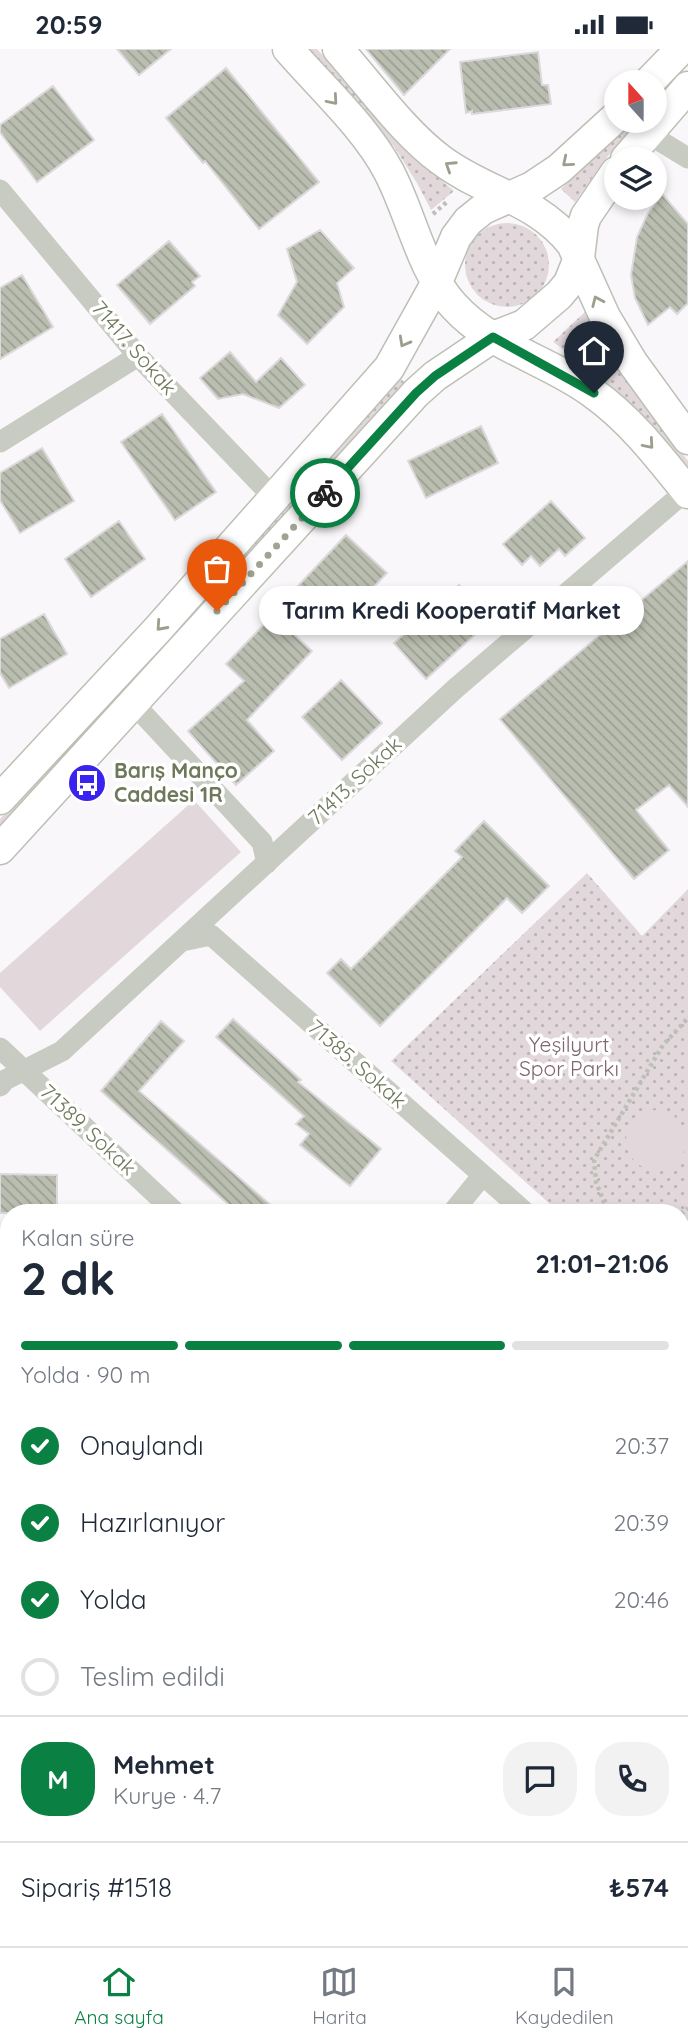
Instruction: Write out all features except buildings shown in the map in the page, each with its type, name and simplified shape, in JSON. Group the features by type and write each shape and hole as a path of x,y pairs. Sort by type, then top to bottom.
{"main road":[{"path":"288,49 379,156 397,190 437,282 463,316 493,337 594,393 647,440 687,492"},
{"path":"338,49 429,151 471,180 510,197 548,219 572,244 605,317 632,362 688,439"},
{"path":"661,70 681,49"},
{"path":"667,111 688,87"},
{"path":"0,799 275,499 389,368 437,282 456,237 468,221 483,209 559,169 604,128"},
{"path":"636,147 647,133"},
{"path":"0,849 289,534 394,415 435,376 493,337 524,325 545,309 569,283 579,258 586,216 604,190"}],"street":[{"path":"647,133 688,158"},
{"name":"71417. Sokak","path":"0,190 138,356 275,499"},
{"path":"0,442 138,356"},
{"name":"71413. Sokak","path":"0,1086 5,1080 62,1051 456,688 687,492"},
{"path":"133,703 262,842 267,863"},
{"name":"71385. Sokak","path":"182,941 211,935 515,1204"},
{"name":"71389. Sokak","path":"0,1048 166,1204"},
{"path":"459,1204 482,1176"}],"path":[{"path":"606,1204 596,1182 594,1160 663,1045 688,1018"}],"green space":[{"path":"308,49 317,49 400,144 454,191 431,210 395,148"},
{"path":"618,133 629,133 616,147 604,147 604,161 575,202 561,189"},
{"path":"507,223 523,226 542,242 549,265 546,281 530,300 507,307 491,304 472,288 465,265 468,249 484,230"},
{"path":"585,312 604,345 688,461 688,472 626,402 592,371 553,342"},
{"path":"401,379 405,383 174,639 170,635"},
{"path":"166,640 170,644 0,829 0,819"},
{"path":"194,800 241,852 40,1031 0,987 0,973"},
{"name":"Yeşilyurt Spor Parkı","path":"587,873 642,936 688,889 688,1204 550,1204 391,1061"},
{"path":"650,1110 662,1110 681,1123 686,1140 684,1152 673,1165 662,1170 650,1170 631,1157 626,1146 626,1134 639,1115"}],"way so far":[{"path":"217,611 325,493"}],"place":[{"name":"Tarım Kredi Kooperatif Market","path":"217,611"},
{"name":"Barış Manço Caddesi 1R","path":"87,783"}],"route":[{"path":"325,493 416,393 435,376 493,337 594,393"}]}
